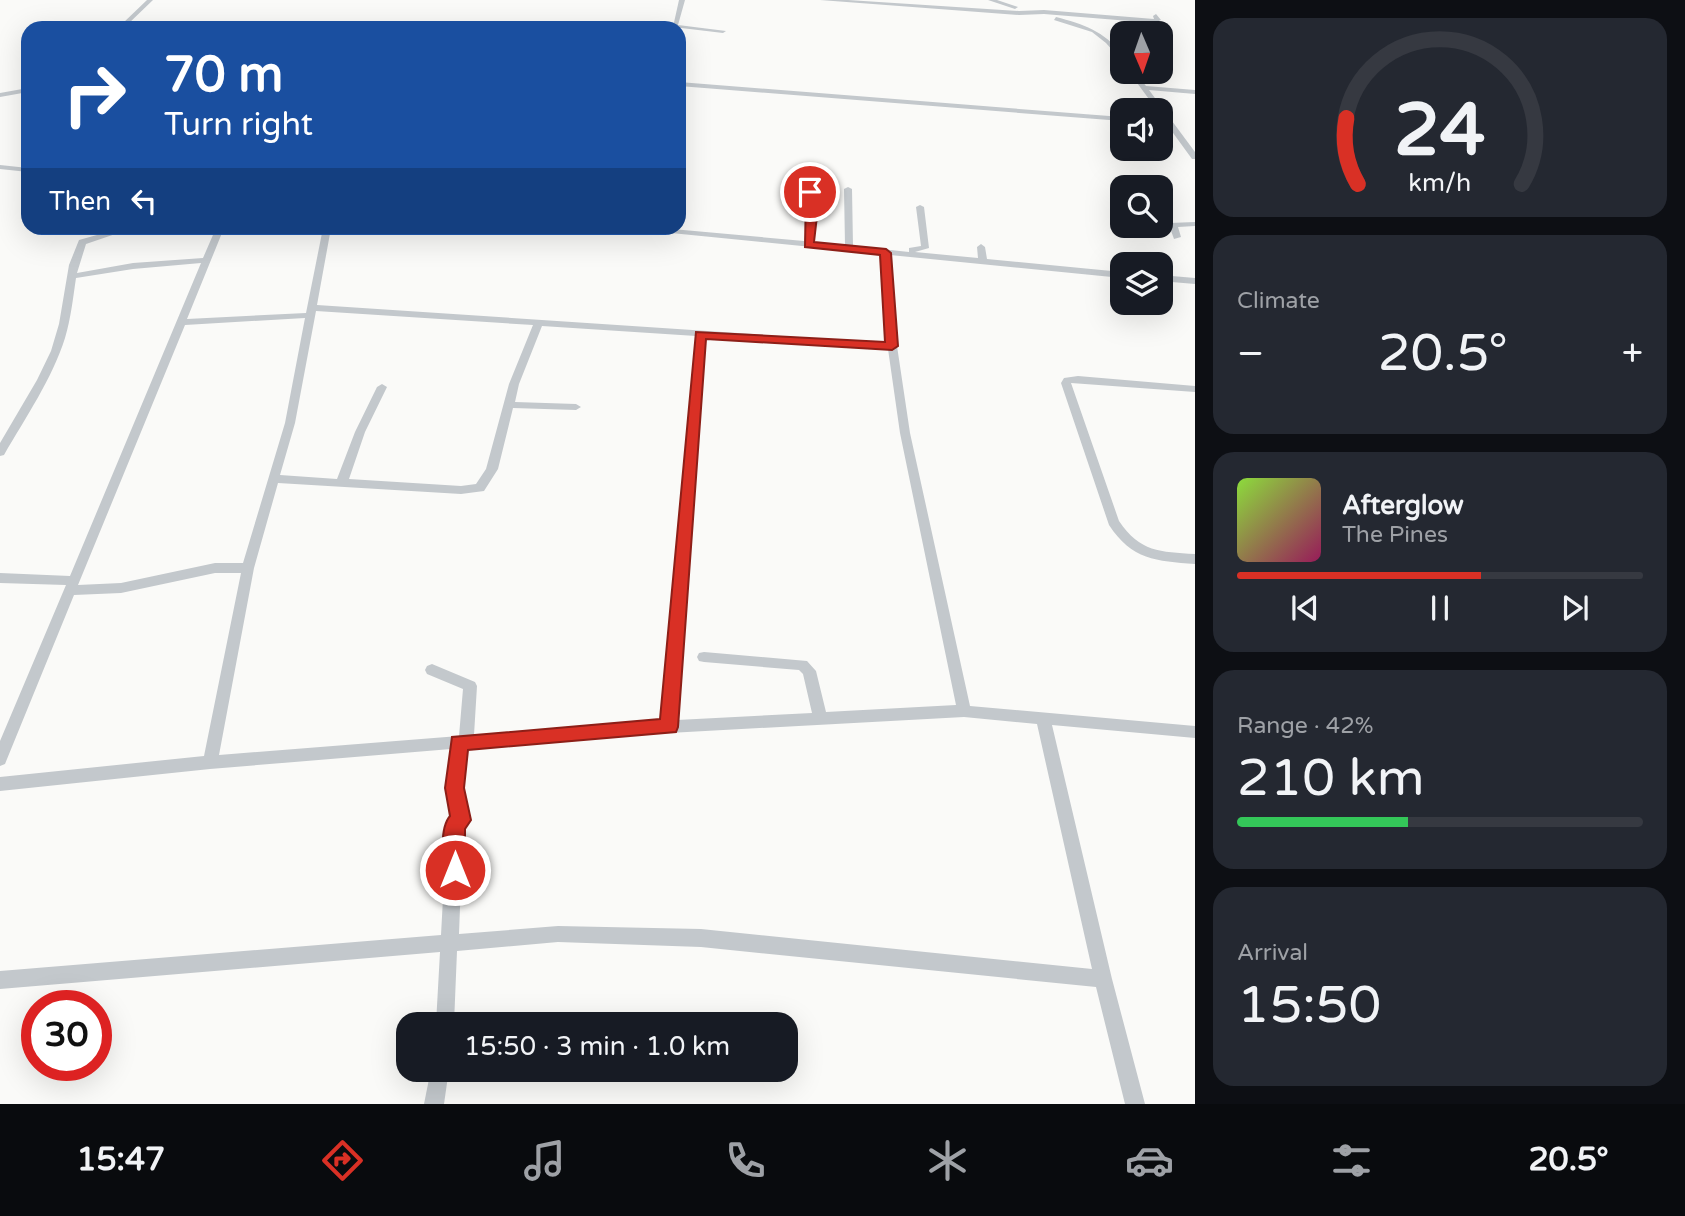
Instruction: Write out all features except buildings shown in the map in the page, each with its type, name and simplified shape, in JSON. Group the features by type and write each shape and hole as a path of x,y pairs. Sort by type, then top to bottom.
{"street":[{"path":"127,21 150,0"},
{"path":"676,21 682,0"},
{"path":"823,0 1154,21 1158,20 1156,16"},
{"path":"991,0 1096,30 1110,41"},
{"path":"686,27 723,31"},
{"path":"1142,84 1152,98"},
{"path":"686,86 1110,118"},
{"path":"1145,88 1195,92"},
{"path":"0,95 21,91"},
{"path":"1173,127 1195,157"},
{"path":"0,167 21,169"},
{"path":"787,183 810,194 808,244"},
{"path":"848,189 849,248"},
{"path":"883,252 885,249 925,248 920,207"},
{"path":"1177,237 1173,225 1195,225"},
{"path":"686,232 1110,274"},
{"path":"0,452 61,337 72,286 71,270 82,242 106,235"},
{"path":"0,760 217,235"},
{"path":"210,762 248,569 275,479 313,311 326,235"},
{"path":"981,247 984,261"},
{"path":"883,252 892,346 905,433 964,711"},
{"path":"72,276 133,266 206,260"},
{"path":"1173,279 1195,281"},
{"path":"181,321 313,311 892,346"},
{"path":"275,479 461,490 480,488 492,469 508,405 538,324"},
{"path":"669,727 701,335"},
{"path":"1195,389 1078,379 1068,380 1066,383 1113,522 1121,536 1130,545 1154,555 1195,559"},
{"path":"342,482 360,432 382,387"},
{"path":"508,405 576,407"},
{"path":"0,578 121,588 215,568 248,569"},
{"path":"704,657 794,663 806,667 821,719"},
{"path":"432,670 470,686 454,788 461,820 455,824 455,870 447,944 445,1012"},
{"path":"0,784 210,762 463,742 669,727 964,711 1195,732"},
{"path":"1043,718 1103,979 1135,1104"},
{"path":"0,980 558,934 701,938 1103,979"},
{"path":"434,1104 438,1082"}],"route":[{"path":"455,870 455,824 461,820 454,788 459,743 669,727 701,335 892,346 886,253 808,244 812,216 810,192"}]}
